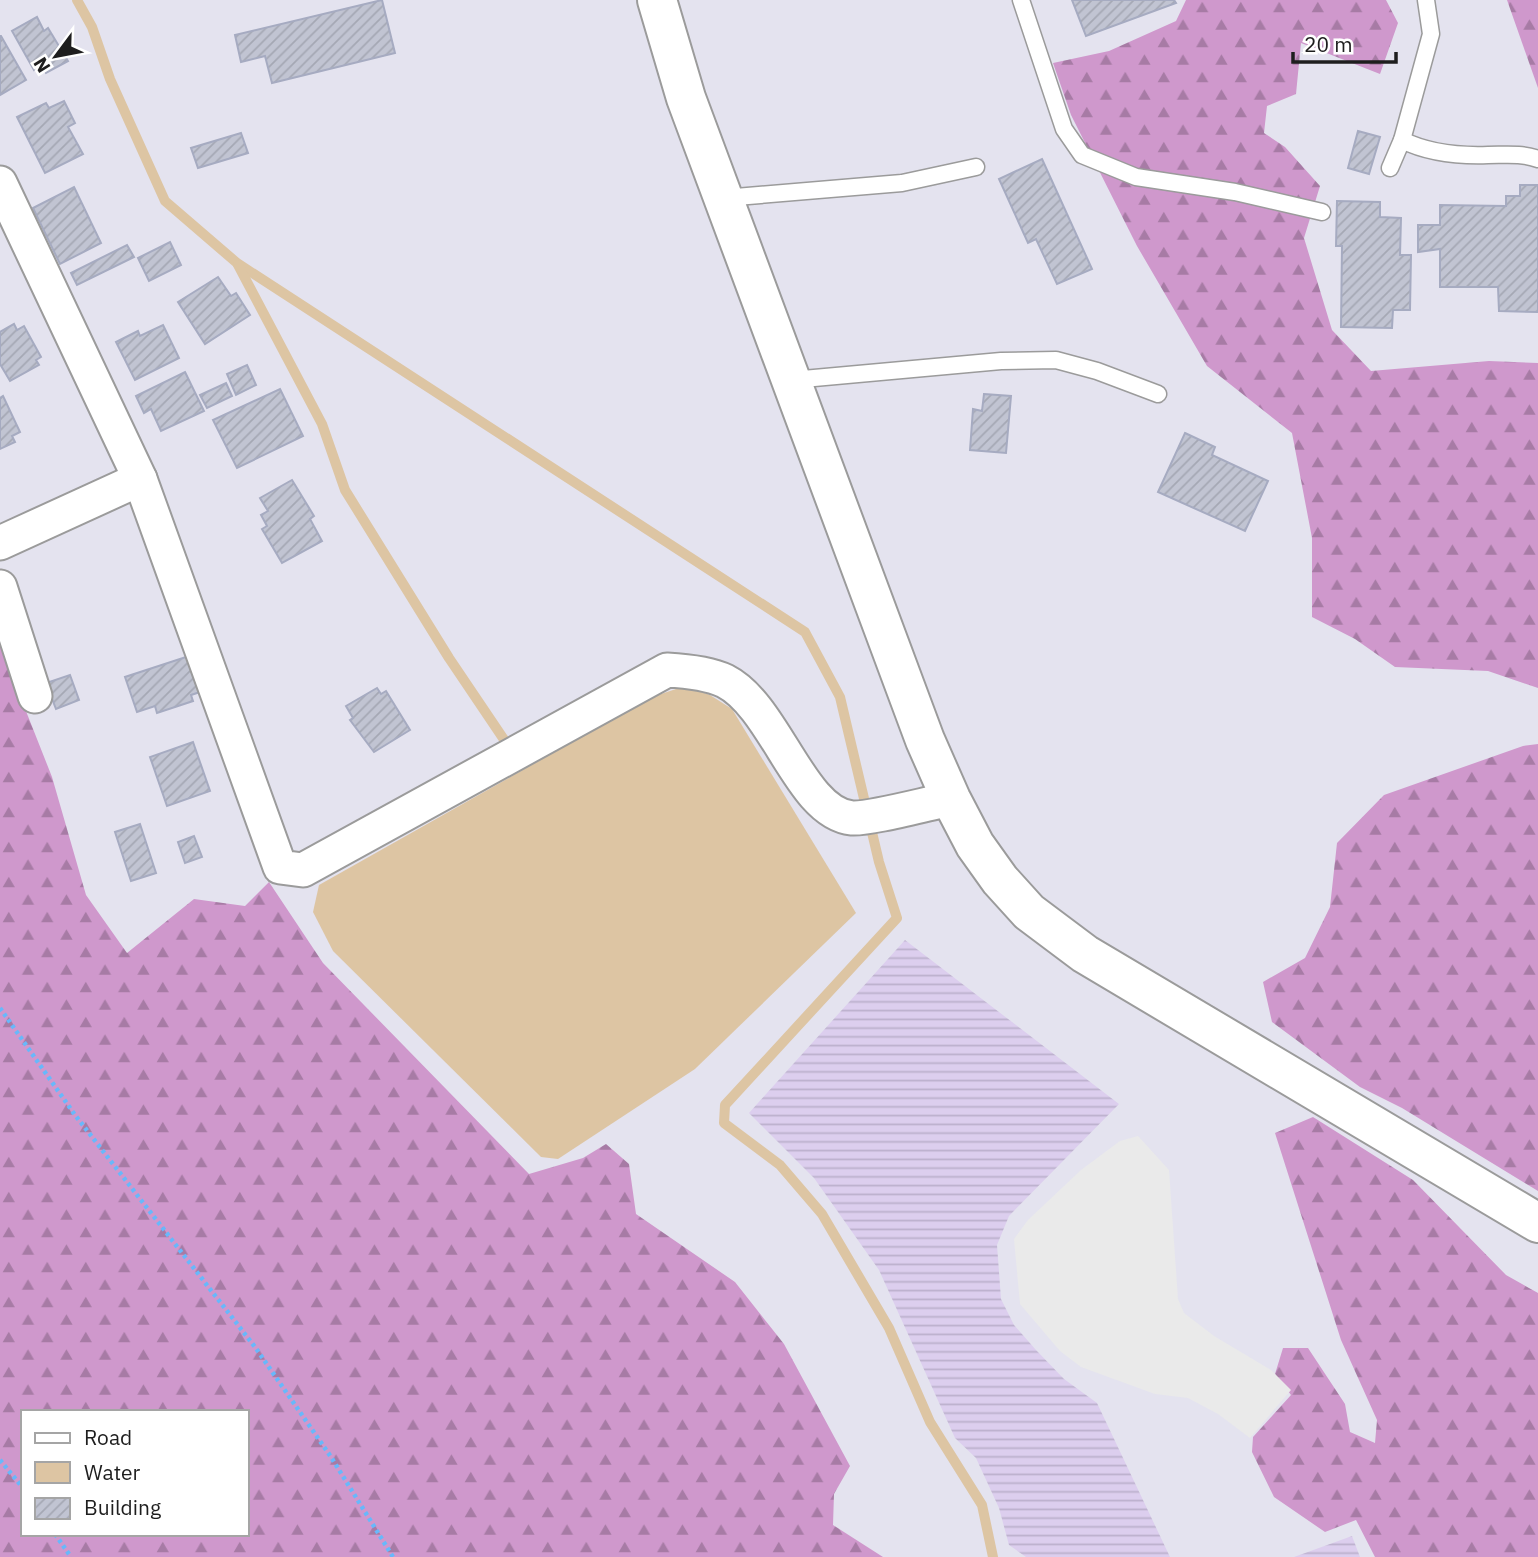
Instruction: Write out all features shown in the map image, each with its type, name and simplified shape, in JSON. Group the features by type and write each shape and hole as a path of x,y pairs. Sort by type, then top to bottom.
{"street":[{"path":"657,0 686,97 925,740 975,845 1000,880 1029,912 1085,954 1538,1223"},
{"path":"0,183 140,479 280,867 303,870 667,670 723,680 742,692 770,727 820,804 834,813 853,818 951,799"},
{"path":"0,543 140,479"},
{"path":"0,587 35,696"}],"lane":[{"path":"1021,0 1064,129 1082,155 1136,177 1235,192 1322,212"},
{"path":"1390,168 1402,140 1431,34 1426,0"},
{"path":"1402,140 1420,149 1469,156 1528,155 1538,159"},
{"path":"724,198 902,183 976,167"},
{"path":"792,380 1001,361 1056,360 1097,370 1158,394"}],"path":[{"path":"0,1008 75,1115 255,1347 331,1457 393,1557"},
{"path":"0,1460 21,1486"},
{"path":"56,1536 71,1557"}],"shaded area":[{"path":"905,940 1119,1104 1009,1216 997,1245 1001,1299 1014,1325 1036,1350 1064,1379 1097,1403 1170,1557 1026,1557 1009,1545 999,1508 976,1458 955,1438 879,1270 814,1178 749,1113"},
{"path":"1138,1136 1169,1170 1178,1299 1184,1313 1214,1336 1271,1370 1291,1390 1250,1438 1218,1414 1188,1398 1155,1394 1081,1367 1060,1351 1020,1304 1014,1239 1028,1220 1081,1170 1120,1141"},
{"path":"1352,1536 1360,1557 1294,1557"}],"green space":[{"path":"1186,0 1386,0 1398,23 1380,74 1301,43 1296,94 1267,106 1264,133 1285,147 1320,186 1304,238 1332,330 1371,371 1489,361 1538,363 1538,688 1488,671 1395,667 1355,639 1312,617 1312,538 1292,433 1207,366 1137,246 1071,115 1053,63 1109,51 1176,21"},
{"path":"1507,0 1538,0 1538,88"},
{"path":"0,629 22,701 52,777 86,895 127,953 194,899 245,906 269,882 323,963 529,1174 583,1158 606,1144 629,1164 636,1214 735,1282 784,1344 850,1466 834,1494 833,1525 883,1557 0,1557"},
{"path":"1538,744 1538,1191 1402,1108 1360,1087 1272,1022 1263,982 1305,958 1330,907 1337,843 1384,795 1523,746"},
{"path":"1313,1117 1413,1180 1506,1275 1538,1293 1538,1557 1375,1557 1356,1520 1325,1532 1274,1497 1252,1452 1253,1437 1291,1395 1275,1374 1283,1348 1308,1348 1345,1404 1350,1432 1375,1443 1377,1420 1341,1340 1275,1133"}],"water":[{"path":"685,686 710,695 732,709 856,913 695,1069 558,1159 541,1157 333,951 313,912 319,885 652,697"}],"building":[{"path":"382,0 395,53 272,83 265,56 241,62 235,35"},
{"path":"1072,0 1174,0 1176,3 1086,36"},
{"path":"37,17 44,31 48,28 68,61 46,73 42,65 34,70 12,31"},
{"path":"0,36 26,80 0,95"},
{"path":"64,101 75,123 68,127 83,154 45,173 17,117 46,103 49,108"},
{"path":"1358,131 1380,137 1369,174 1348,168"},
{"path":"241,133 248,153 198,168 191,148"},
{"path":"1042,159 1092,269 1057,284 1036,239 1028,243 999,179"},
{"path":"1520,185 1538,185 1538,312 1499,311 1498,287 1440,287 1440,249 1418,252 1418,225 1440,225 1440,205 1506,206 1506,196 1520,196"},
{"path":"74,187 101,243 60,264 33,208"},
{"path":"1337,201 1380,202 1380,217 1401,218 1400,255 1411,255 1410,310 1393,310 1392,328 1341,327 1342,246 1336,246"},
{"path":"170,242 181,265 149,281 138,258"},
{"path":"127,245 134,257 77,285 71,273"},
{"path":"218,277 231,296 236,293 250,315 205,344 178,302"},
{"path":"14,324 17,330 24,326 41,357 36,360 39,365 10,381 0,364 0,332"},
{"path":"163,325 179,358 135,380 116,342 138,331 140,336"},
{"path":"247,365 256,385 236,395 227,374"},
{"path":"185,372 204,411 161,431 151,409 144,413 136,396"},
{"path":"226,383 232,396 207,408 200,395"},
{"path":"280,389 303,436 237,468 213,420"},
{"path":"984,394 1011,396 1006,453 970,450 973,409 982,411"},
{"path":"3,396 20,432 12,436 15,442 0,449 0,398"},
{"path":"1185,433 1215,447 1212,455 1268,481 1245,531 1158,492"},
{"path":"292,480 314,516 310,519 322,541 282,563 262,529 267,526 261,515 268,511 260,498"},
{"path":"189,656 200,692 191,695 193,701 157,713 155,706 137,712 125,677"},
{"path":"70,675 79,700 56,709 46,683"},
{"path":"377,688 381,694 386,691 410,730 374,752 350,720 353,718 346,706"},
{"path":"193,742 210,791 167,806 150,757"},
{"path":"140,824 156,873 131,881 115,832"},
{"path":"194,836 202,857 185,863 178,842"}],"waterway":[{"path":"77,0 92,27 110,79 165,201 237,263 805,632 840,697 879,862 897,918 725,1105 724,1123 780,1165 822,1214 889,1328 930,1422 982,1505 993,1557"},
{"path":"238,265 322,424 345,490 449,658 511,750"}]}
